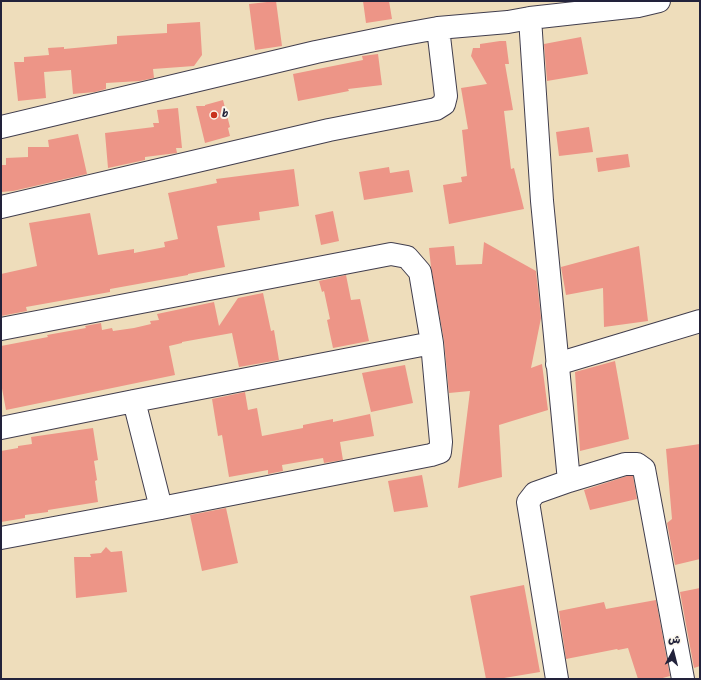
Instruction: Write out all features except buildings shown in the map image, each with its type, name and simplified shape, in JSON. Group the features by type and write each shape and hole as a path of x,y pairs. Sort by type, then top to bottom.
{"street":[{"path":"1,127 316,52 438,28 508,22 530,18 638,6 659,1"},
{"path":"530,18 542,201 569,481"},
{"path":"1,207 329,130 436,109 444,104 446,96 438,28"},
{"path":"1,329 391,254 407,257 420,272 432,343 441,442 440,452 431,455 1,538"},
{"path":"557,364 700,321"},
{"path":"1,428 432,343"},
{"path":"134,401 161,508"},
{"path":"557,679 528,502 535,493 625,464 636,464 644,469 683,679"}],"place":[{"name":"b","path":"214,115"}]}
